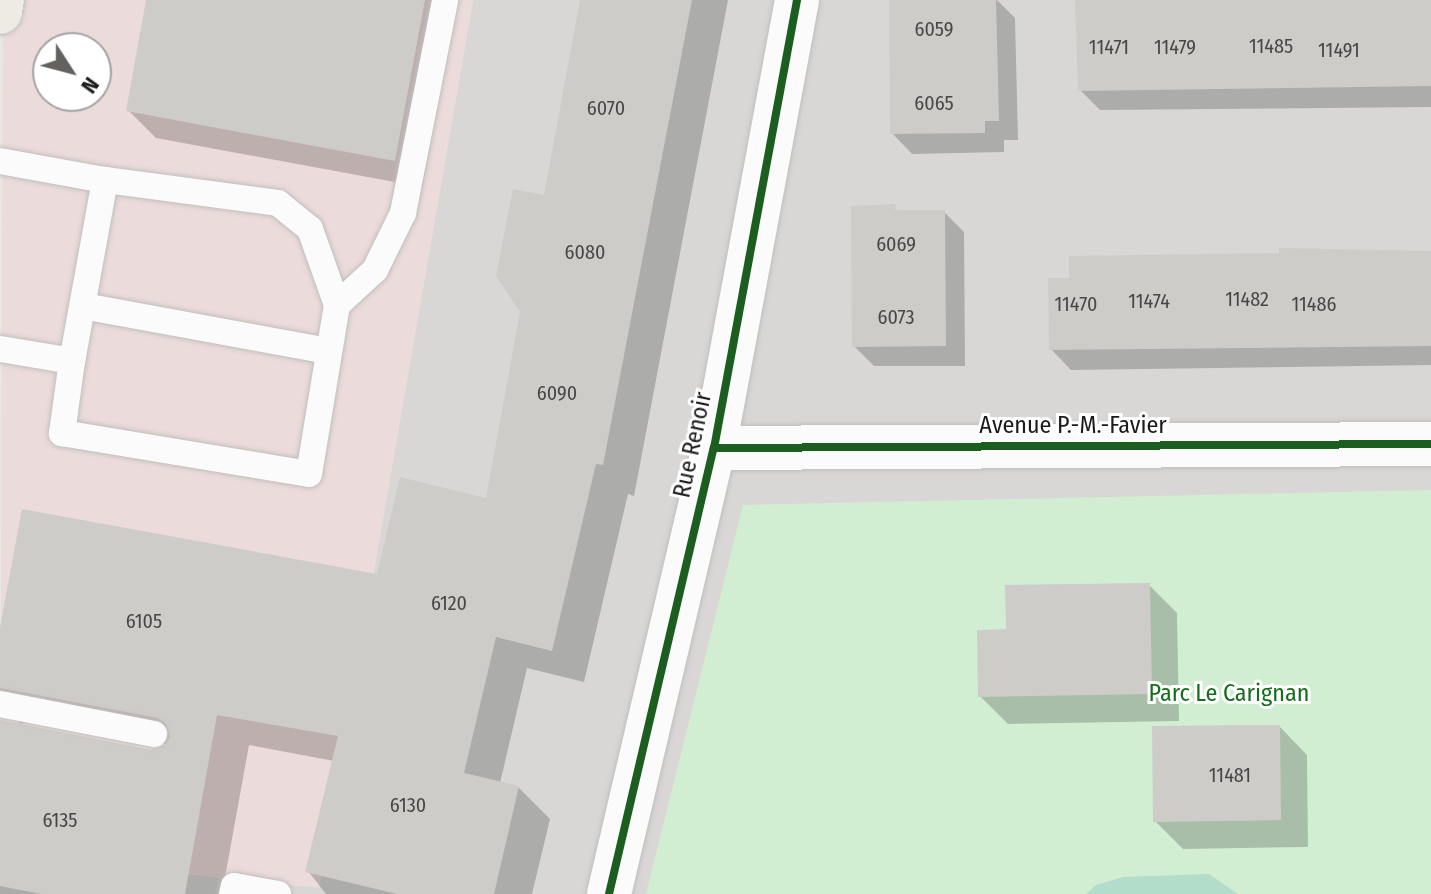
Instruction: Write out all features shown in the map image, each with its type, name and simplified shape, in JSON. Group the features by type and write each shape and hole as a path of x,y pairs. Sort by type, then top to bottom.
{"main road":[{"path":"0,12 2,0"}],"street":[{"name":"Rue Renoir","path":"609,894 714,448 797,0"},
{"name":"Avenue P.-M.-Favier","path":"714,448 1431,444"}],"lane":[{"path":"337,305 375,270 403,213 445,0"},
{"path":"0,161 105,180 278,203 310,229 337,305 309,474 62,433 105,180"},
{"path":"83,306 329,351"},
{"path":"0,349 72,361"},
{"path":"0,704 154,734"},
{"path":"232,894 234,886 278,894"}],"shaded area":[{"path":"3,0 473,0 319,888 0,855"},
{"path":"473,0 1431,0 1431,894 0,894 0,855 319,887"}],"green space":[{"name":"Parc Le Carignan","path":"1431,490 1431,894 646,894 743,505"},
{"path":"1209,874 1238,894 1086,894 1096,885 1123,877"}],"building":[{"path":"146,0 425,0 395,161 126,111"},
{"path":"580,0 692,0 603,465 596,464 552,651 496,637 464,773 519,786 494,894 397,894 305,872 338,736 217,715 185,894 41,894 0,886 0,720 151,750 165,745 170,736 165,723 157,718 0,688 0,627 22,509 377,574 400,477 486,498 520,312 496,276 513,189 544,195"},
{"path":"889,0 996,0 999,121 985,121 985,133 890,134"},
{"path":"1075,0 1431,0 1431,86 1078,91"},
{"path":"896,204 895,210 945,210 946,346 852,347 851,206"},
{"path":"1279,248 1431,251 1431,346 1049,350 1048,278 1069,278 1069,256 1279,253"},
{"path":"1150,583 1152,694 978,697 977,630 1006,629 1005,585"},
{"path":"1280,725 1281,820 1153,822 1152,726"}],"cycle path":[{"path":"609,894 714,448 797,0"},
{"path":"714,448 1431,444"}]}
